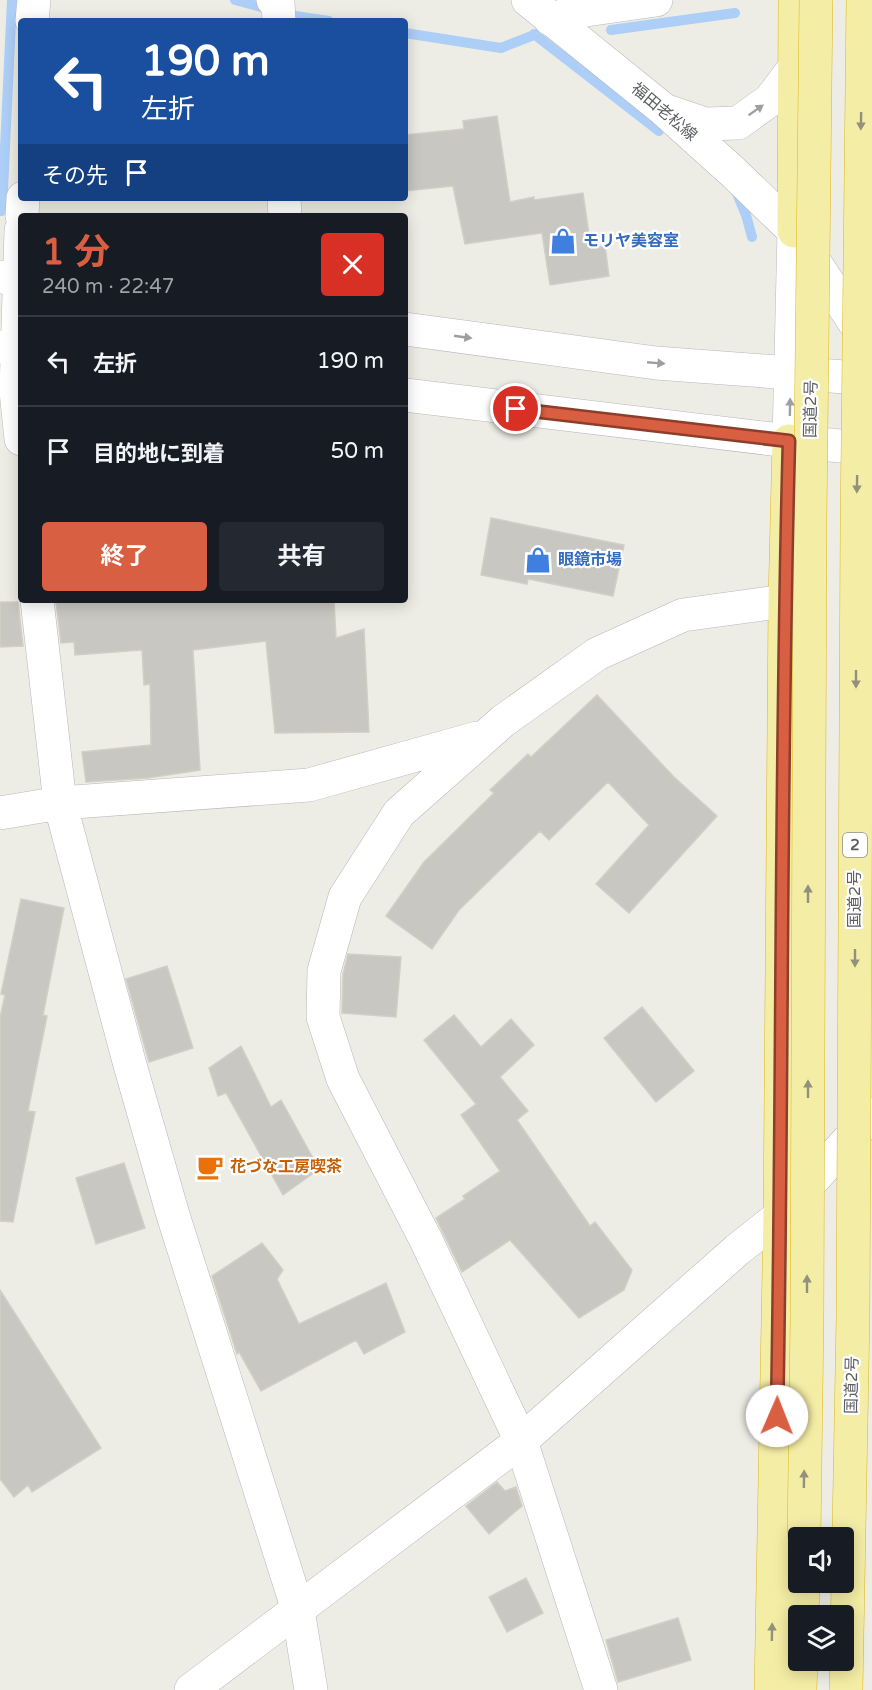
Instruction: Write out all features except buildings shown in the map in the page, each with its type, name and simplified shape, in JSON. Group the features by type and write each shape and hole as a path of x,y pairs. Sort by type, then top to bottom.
{"highway":[{"path":"794,231 795,0"},
{"name":"国道2号","path":"804,1527 810,520 816,0"},
{"name":"国道2号","path":"846,1690 853,1304 857,526 863,0"},
{"path":"771,1690 780,1216 785,601 789,441"},
{"path":"800,1690 801,1671"}],"street":[{"path":"32,18 34,0"},
{"path":"539,9 586,10 656,0"},
{"name":"福田老松線","path":"539,9 663,109 794,231 872,350"},
{"path":"663,109 705,124 738,123 770,100 795,67"},
{"path":"789,441 794,231"},
{"path":"18,248 13,278 12,348 18,410"},
{"path":"408,328 656,363 872,379"},
{"path":"408,395 872,449"},
{"path":"601,1690 521,1441 426,1240 343,1079 323,1017 324,971 345,897 399,813 503,721 597,654 683,615 785,601"},
{"path":"37,603 60,802 127,1054 173,1215 298,1610 311,1690"},
{"path":"0,813 60,802 309,786 487,735"},
{"path":"191,1690 521,1441 737,1250 780,1216 872,1114"}],"waterway":[{"path":"0,211 2,211 12,0"},
{"path":"235,0 309,18"},
{"path":"611,30 735,13"},
{"path":"408,33 501,48 539,33"},
{"path":"534,34 659,131"},
{"path":"736,191 752,237"}],"place":[{"name":"モリヤ美容室","path":"563,241"},
{"name":"眼鏡市場","path":"538,560"},
{"name":"花づな工房喫茶","path":"210,1167"}],"route":[{"path":"516,409 789,441 785,601 777,1416"}]}
